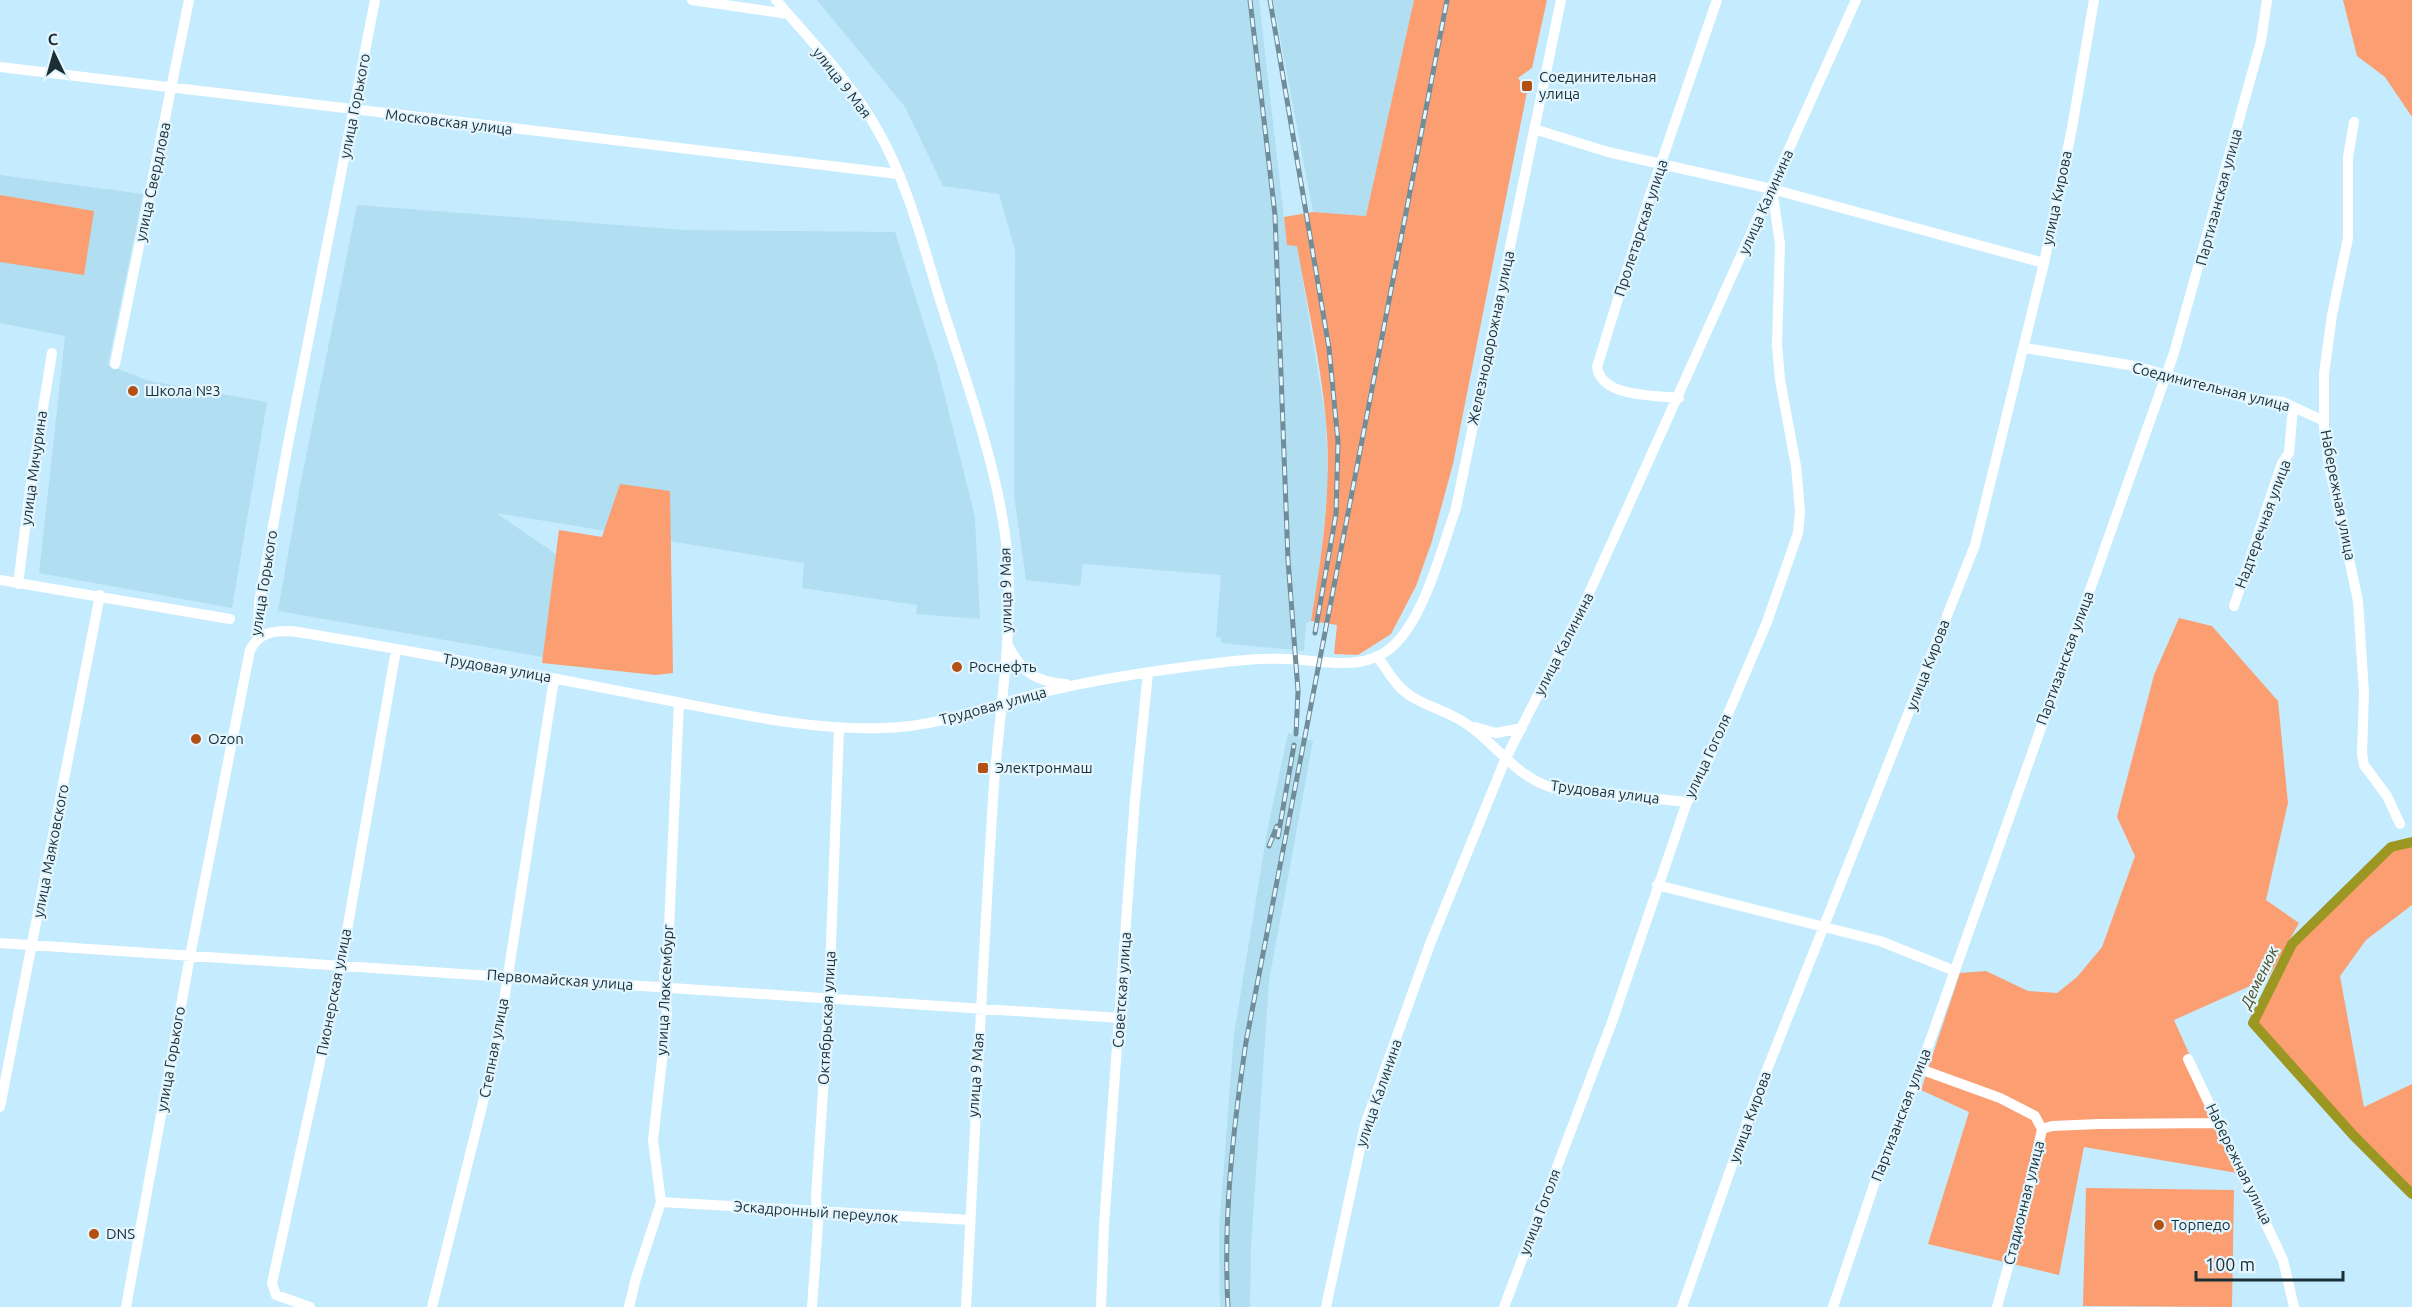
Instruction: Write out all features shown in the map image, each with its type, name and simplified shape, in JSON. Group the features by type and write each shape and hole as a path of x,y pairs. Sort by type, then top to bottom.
{"street":[{"name":"улица Свердлова","path":"115,363 189,0"},
{"name":"улица Горького","path":"126,1307 190,956 250,650 258,639 260,603 288,444 375,0"},
{"path":"692,0 788,14"},
{"name":"улица 9 Мая","path":"776,0 860,101 877,128 898,174 960,360 1001,513 1007,562 1006,642 994,783 966,1307"},
{"name":"Железнодорожная улица","path":"1377,656 1391,647 1410,622 1434,570 1456,508 1561,0"},
{"name":"Пролетарская улица","path":"1679,398 1615,388 1602,380 1597,367 1661,164 1717,0"},
{"name":"улица Калинина","path":"1326,1307 1365,1125 1430,944 1505,760 1585,602 1679,398 1856,0"},
{"name":"улица Кирова","path":"1682,1307 1755,1100 1826,926 1869,808 1906,722 1975,545 2044,263 2072,128 2094,0"},
{"name":"Партизанская улица","path":"1833,1307 1878,1173 1920,1069 2167,375 2215,214 2261,41 2267,0"},
{"name":"Московская улица","path":"0,67 354,111 898,174"},
{"name":"Набережная улица","path":"2354,122 2348,157 2348,238 2338,297 2332,315 2324,374 2324,421 2327,456 2358,601 2364,693 2361,754 2364,765 2387,796 2400,824"},
{"path":"1534,129 1608,152 1772,189 2044,263"},
{"name":"улица Гоголя","path":"1504,1307 1612,1022 1687,802 1702,775 1767,622 1798,533 1800,512 1796,466 1780,380 1777,344 1780,244 1772,189"},
{"name":"Соединительная улица","path":"2025,348 2135,366 2246,398 2266,399 2293,407 2324,421"},
{"name":"улица Мичурина","path":"18,584 31,482 52,353"},
{"name":"Надтеречная улица","path":"2234,606 2282,463 2289,453 2293,407"},
{"path":"0,580 100,595 230,619"},
{"name":"улица Маяковского","path":"0,1107 100,595"},
{"name":"Трудовая улица","path":"258,639 274,631 291,632 679,702 839,728 919,725 1075,685 1239,660 1284,658 1355,663 1377,656 1399,686 1413,698 1468,724 1505,760 1539,784 1554,788 1687,802"},
{"path":"1006,642 1026,673 1040,680 1075,685"},
{"name":"Пионерская улица","path":"310,1307 276,1295 272,1283 341,965 396,650"},
{"name":"Советская улица","path":"1101,1307 1104,1225 1135,799 1148,673"},
{"name":"Степная улица","path":"432,1307 489,1086 554,679"},
{"name":"улица Люксембург","path":"629,1307 661,1202 653,1140 667,1016 665,965 668,951 679,702"},
{"path":"1468,724 1496,733 1522,728"},
{"name":"Октябрьская улица","path":"812,1307 829,999 839,728"},
{"path":"1657,885 1881,941 1955,971"},
{"name":"Первомайская улица","path":"0,943 1120,1018"},
{"name":"Набережная улица","path":"2188,1059 2283,1260 2294,1307"},
{"name":"Стадионная улица","path":"1920,1069 2000,1098 2035,1116 2042,1129 2029,1190 1997,1307"},
{"path":"2042,1129 2052,1126 2087,1124 2219,1123"},
{"name":"Эскадронный переулок","path":"661,1202 817,1213 970,1220"}],"shaded area":[{"path":"817,0 1259,0 1287,244 1297,245 1326,421 1328,485 1320,567 1311,621 1306,623 1304,651 1221,643 1221,638 1216,637 1221,575 1083,564 1080,586 1026,580 1014,496 1015,250 999,194 943,186 905,107"},
{"path":"1273,0 1414,0 1366,216 1313,212"},
{"path":"1414,0 1547,0 1532,68 1518,78 1527,92 1453,464 1432,541 1416,586 1391,634 1358,655 1334,654 1337,625 1311,621 1327,496 1328,446 1324,399 1297,246 1287,245 1284,217 1313,212 1366,216"},
{"path":"2343,0 2412,0 2412,117 2385,77 2357,56"},
{"name":"Школа №3","path":"0,175 143,194 108,365 149,381 267,402 232,608 39,573 65,336 0,323"},
{"path":"0,195 94,211 84,275 0,262"},
{"path":"357,205 683,230 895,232 937,365 975,517 980,619 916,614 917,605 802,588 804,563 496,513 556,554 543,657 278,611 300,486"},
{"path":"620,484 670,491 673,673 656,675 542,663 559,530 602,537"},
{"path":"2179,618 2212,626 2278,701 2288,803 2266,900 2299,923 2268,978 2174,1020 2243,1174 2084,1147 2059,1275 1928,1244 1969,1112 1921,1090 1960,973 1986,971 2028,991 2057,993 2077,977 2102,947 2135,856 2117,817 2154,675"},
{"path":"1288,733 1313,741 1269,981 1251,1246 1250,1307 1220,1307 1219,1230 1234,1034 1267,832"},
{"path":"2412,842 2412,905 2366,940 2340,976 2364,1107 2412,1084 2412,1194 2353,1135 2253,1023 2292,944 2391,847"},
{"name":"Торпедо","path":"2086,1188 2234,1190 2232,1307 2083,1306"}],"waterway":[{"name":"Деменюк","path":"2412,842 2391,847 2292,944 2253,1023 2353,1135 2412,1194"}],"railway":[{"path":"1250,0 1275,215 1288,560 1298,691 1296,734"},
{"path":"1270,0 1329,348 1338,442 1336,514 1315,633"},
{"path":"1228,1307 1227,1240 1230,1174 1246,1042 1447,0"},
{"path":"1278,837 1294,745"},
{"path":"1269,846 1277,826"}],"place":[{"name":"Соединительная улица","path":"1527,86"},
{"name":"Школа №3","path":"133,391"},
{"name":"Роснефть","path":"957,667"},
{"name":"Ozon","path":"196,739"},
{"name":"Электронмаш","path":"983,768"},
{"name":"Торпедо","path":"2159,1225"},
{"name":"DNS","path":"94,1234"}]}
